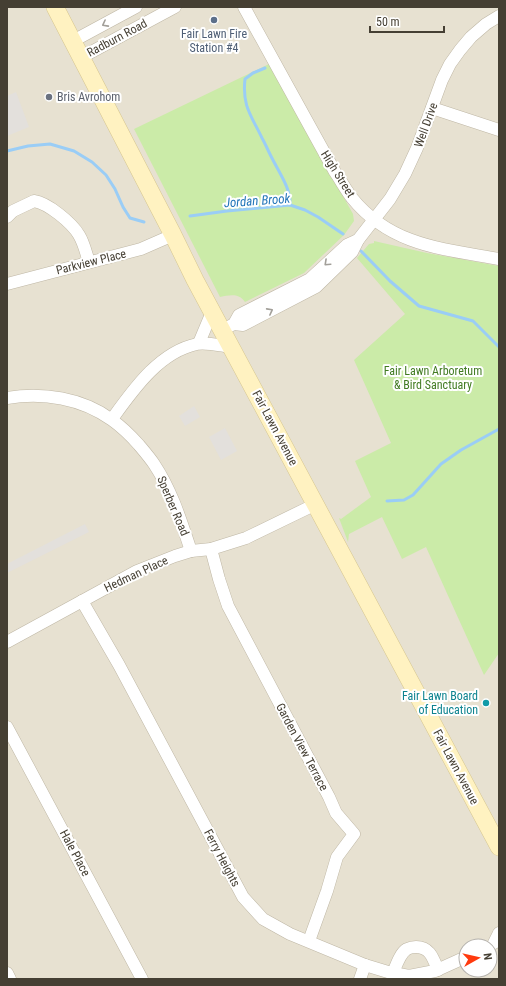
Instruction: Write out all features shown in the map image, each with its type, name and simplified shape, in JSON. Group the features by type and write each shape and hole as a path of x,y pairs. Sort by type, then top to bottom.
{"main road":[{"name":"Fair Lawn Avenue","path":"55,7 212,312 228,327 231,347 499,847"}],"street":[{"name":"Radburn Road","path":"73,41 136,7"},
{"name":"Radburn Road","path":"82,57 174,7"},
{"name":"High Street","path":"244,7 335,172 352,198 386,229 406,238 422,244 499,259"},
{"path":"254,24 255,7"},
{"name":"Well Drive","path":"228,327 239,315 310,279 347,245 358,240 390,199 405,174 417,148 442,80 450,64 471,37 486,24 499,16"},
{"path":"432,108 499,130"},
{"path":"7,217 13,211 34,201 46,205 72,226 79,235 85,246 89,262"},
{"name":"Parkview Place","path":"7,284 141,249 173,235"},
{"path":"199,343 212,312"},
{"path":"112,419 136,387 168,357 199,343 231,347"},
{"name":"Sperber Road","path":"7,398 19,396 38,396 73,401 112,419 129,435 154,464 173,499 191,551"},
{"name":"Hedman Place","path":"7,642 137,571 191,551 211,548 246,538 316,504"},
{"name":"Garden View Terrace","path":"211,548 228,606 336,813 354,834 337,857 327,891 309,941"},
{"name":"Ferry Heights","path":"82,601 119,665 243,897 263,919 290,934 365,965 393,973 409,976 438,970 458,961"},
{"name":"Hale Place","path":"7,727 142,979"},
{"path":"393,973 401,956 407,949 414,947 424,948 431,954 438,970"},
{"path":"360,979 365,965"},
{"path":"7,973 10,979"}],"shaded area":[{"path":"7,7 499,7 499,979 7,979"},
{"path":"16,92 29,127 7,136 7,96"},
{"path":"194,406 200,417 185,426 179,416"},
{"path":"225,428 237,451 221,460 209,437"},
{"path":"85,524 89,532 7,573 7,564"}],"green space":[{"path":"269,64 353,214 354,221 344,235 304,273 245,302 237,296 231,295 220,297 134,129"},
{"name":"Fair Lawn Arboretum & Bird Sanctuary","path":"374,241 427,253 499,266 499,653 484,675 426,547 402,559 382,517 349,534 348,542 339,518 341,519 371,497 355,461 391,443 354,360 405,314 357,258 369,244 374,243"}],"waterway":[{"path":"265,68 253,73 245,79 244,88 246,103 248,110 287,187 290,205"},
{"name":"Jordan Brook","path":"7,151 28,146 50,144 74,151 92,162 106,175 130,218 144,222"},
{"name":"Jordan Brook","path":"190,216 290,205 305,210 318,217 343,234"},
{"name":"Jordan Brook","path":"361,251 390,281 419,306 473,321 499,347"},
{"path":"387,501 404,500 413,495 441,464 461,450 499,429"}],"place":[{"name":"Fair Lawn Fire Station #4","path":"214,20"},
{"name":"Bris Avrohom","path":"49,97"},
{"name":"Fair Lawn Board of Education","path":"486,703"}]}
